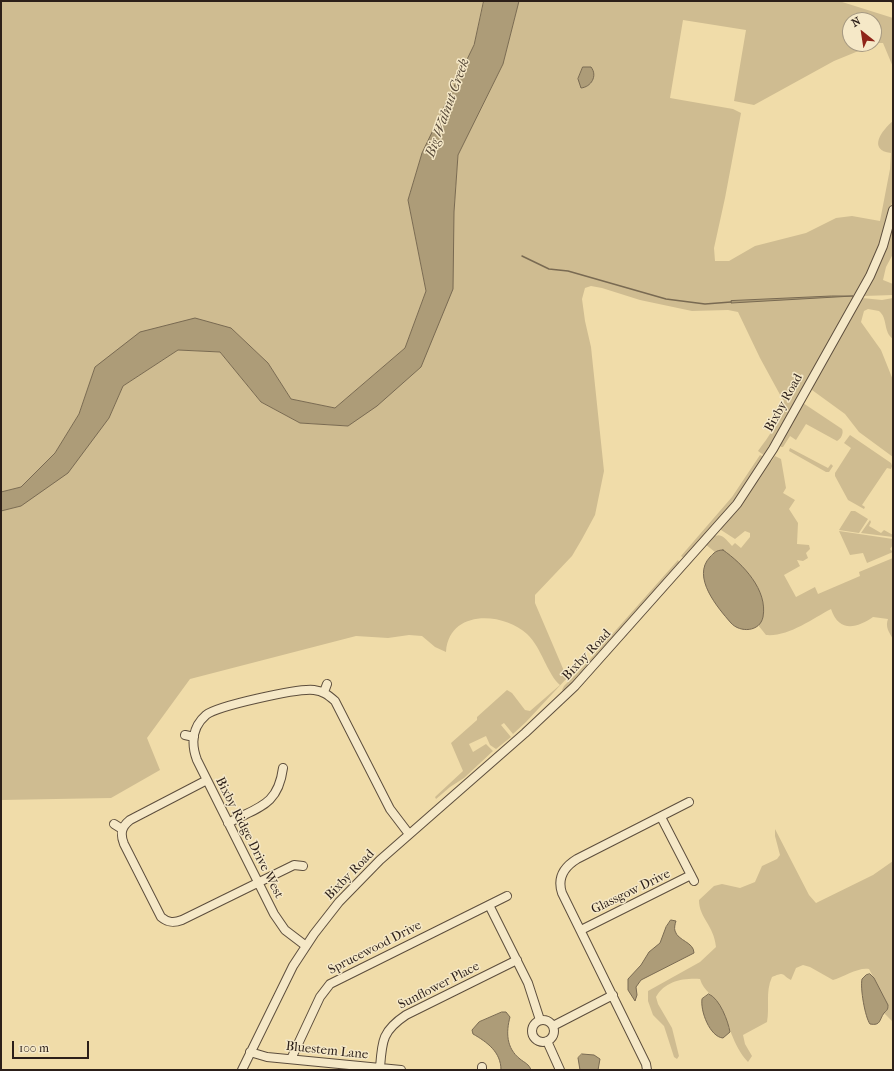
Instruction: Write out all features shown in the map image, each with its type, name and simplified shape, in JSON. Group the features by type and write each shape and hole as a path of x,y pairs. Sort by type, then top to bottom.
{"street":[{"name":"Bixby Road","path":"242,1070 275,1000 306,946 324,920 355,885 409,834 525,733 575,686 737,504 770,453 859,297 883,246 893,210"},
{"path":"327,684 324,692 335,701 390,809 409,834"},
{"name":"Bixby Ridge Drive West","path":"306,946 290,934 278,921 257,882 194,754 194,737 196,729 207,714 220,708 299,690 308,689 324,692"},
{"path":"185,735 194,737"},
{"path":"228,822 271,800 279,788 283,768"},
{"path":"207,780 118,826 127,851 159,914 167,925 182,920 294,865 303,866"},
{"path":"646,1070 646,1064 613,994 560,888 562,875 567,867 577,858 689,802"},
{"name":"Glassgow Drive","path":"581,930 692,878 661,817"},
{"name":"Sprucewood Drive","path":"291,1059 320,997 330,984 507,896"},
{"path":"489,905 528,983 540,1020"},
{"name":"Sunflower Place","path":"380,1068 383,1039 387,1031 395,1022 406,1015 517,960"},
{"path":"553,1026 613,994"},
{"path":"540,1020 547,1021 553,1026"},
{"path":"540,1020 533,1027 533,1034 537,1039 547,1041"},
{"path":"547,1041 552,1036 553,1026"},
{"path":"547,1041 560,1070"},
{"name":"Bluestem Lane","path":"250,1052 267,1057 401,1070"}],"shaded area":[{"path":"1,1 484,1 474,45 422,153 408,200 426,291 405,348 335,408 291,399 268,363 231,328 95,367 79,414 55,453 21,487 1,492"},
{"path":"519,1 839,1 874,12 842,12 842,52 856,52 834,61 754,105 734,101 746,30 683,20 670,98 733,109 741,113 714,248 715,261 729,261 755,246 806,233 836,218 852,216 880,221 890,169 891,153 884,151 878,144 881,134 893,121 893,197 889,217 875,259 857,295 765,456 758,451 774,428 780,416 784,402 760,358 738,312 728,310 692,311 640,300 602,288 591,286 585,288 582,299 591,347 604,471 595,515 582,539 572,556 535,595 535,603 567,678 513,734 504,723 501,725 511,737 496,749 490,745 486,736 469,744 473,752 486,744 493,751 464,778 436,799 435,797 463,771 451,743 477,720 477,717 507,690 512,693 525,710 530,711 560,685 551,674 537,646 527,634 505,621 479,619 467,622 457,628 449,638 446,652 435,647 422,636 409,635 388,638 356,636 190,679 147,738 160,770 111,798 1,800 1,511 21,506 109,418 123,386 178,350 220,352 261,402 300,423 348,426 421,367 454,212 458,155 503,64"},
{"path":"882,15 893,18 893,67 883,43"},
{"path":"893,226 893,254 886,267 883,280 893,284 893,295 863,296"},
{"path":"862,298 882,300 893,298 893,339 888,333 884,317 879,311 868,309 864,311 861,322 881,350 893,380 893,457 859,432 845,414 812,390 811,387"},
{"path":"803,403 842,429 843,431 840,439 837,441 806,424 796,440 790,436 783,447 781,447 779,443"},
{"path":"850,435 891,463 892,466 891,469 887,468 862,505 865,507 864,509 848,500 835,476 835,473 851,448 844,443"},
{"path":"790,448 828,468 831,464 833,466 829,472 826,472 789,451"},
{"path":"760,455 764,457 740,495 685,559 681,556 732,497"},
{"path":"775,456 781,459 786,488 783,493 795,500 789,509 798,523 797,544 809,545 810,549 806,553 808,558 803,561 797,560 800,566 784,575 796,597 815,587 818,594 860,576 859,572 893,558 893,639 887,627 888,619 873,617 861,624 849,626 839,622 834,617 831,609 791,630 774,635 766,635 758,625 763,616 764,606 755,585 739,565 724,551 715,552 705,544 716,535 719,535 725,538 732,546 735,543 741,548 750,537 750,533 745,531 735,539 721,530 721,527 754,486 769,460 771,462"},
{"path":"851,511 855,511 868,519 859,533 839,530"},
{"path":"870,520 871,522 869,526 881,533 884,530 893,535 893,537 861,533"},
{"path":"839,531 893,539 893,545 890,549 893,552 867,563 863,553 850,555"},
{"path":"678,560 680,564 565,692 562,690 564,686 584,666"},
{"path":"775,829 809,895 816,903 873,875 893,861 893,1022 884,1013 886,1011 886,1001 869,969 860,969 833,980 810,967 803,965 796,968 791,980 783,974 772,977 768,994 767,1022 743,1035 745,1044 752,1056 748,1062 738,1049 719,1004 706,990 700,979 681,980 664,987 656,997 658,1004 672,1028 679,1056 677,1059 674,1057 664,1026 653,1015 648,1001 648,991 700,962 716,947 715,939 701,912 699,900 714,886 722,884 740,888 755,882 762,866 777,859 780,855 775,836"}],"water":[{"name":"Big Walnut Creek","path":"484,1 519,1 503,64 458,155 454,212 453,289 421,367 377,406 348,426 300,423 261,402 220,352 178,350 123,386 109,418 68,473 21,506 1,511 1,492 21,487 55,453 79,414 95,367 140,332 195,318 231,328 268,363 291,399 335,408 405,348 426,291 408,200 422,153 474,45"},
{"path":"583,67 591,67 594,77 588,86 581,88 578,79"},
{"path":"853,296 731,303 731,301"},
{"path":"723,550 746,570 762,597 764,607 763,617 758,626 754,628 739,628 731,623 708,592 703,574 705,565 714,553"},
{"path":"671,920 676,921 675,931 679,937 691,946 694,953 641,980 636,987 637,995 635,1001 628,990 628,979 641,965 649,952 660,943 666,927"},
{"path":"870,974 874,978 888,1005 887,1010 876,1024 870,1024 863,1002 862,979 866,975"},
{"path":"709,994 717,1000 727,1022 730,1032 723,1038 718,1037 714,1033 704,1016 702,999"},
{"path":"502,1012 506,1012 510,1017 508,1040 512,1050 515,1055 528,1065 531,1070 501,1070 499,1058 496,1053 488,1044 473,1034 472,1030 479,1022"},
{"path":"582,1054 594,1055 600,1059 598,1070 580,1070 578,1058"}],"waterway":[{"path":"522,256 549,269 568,271 666,299 705,304 731,302"}]}
